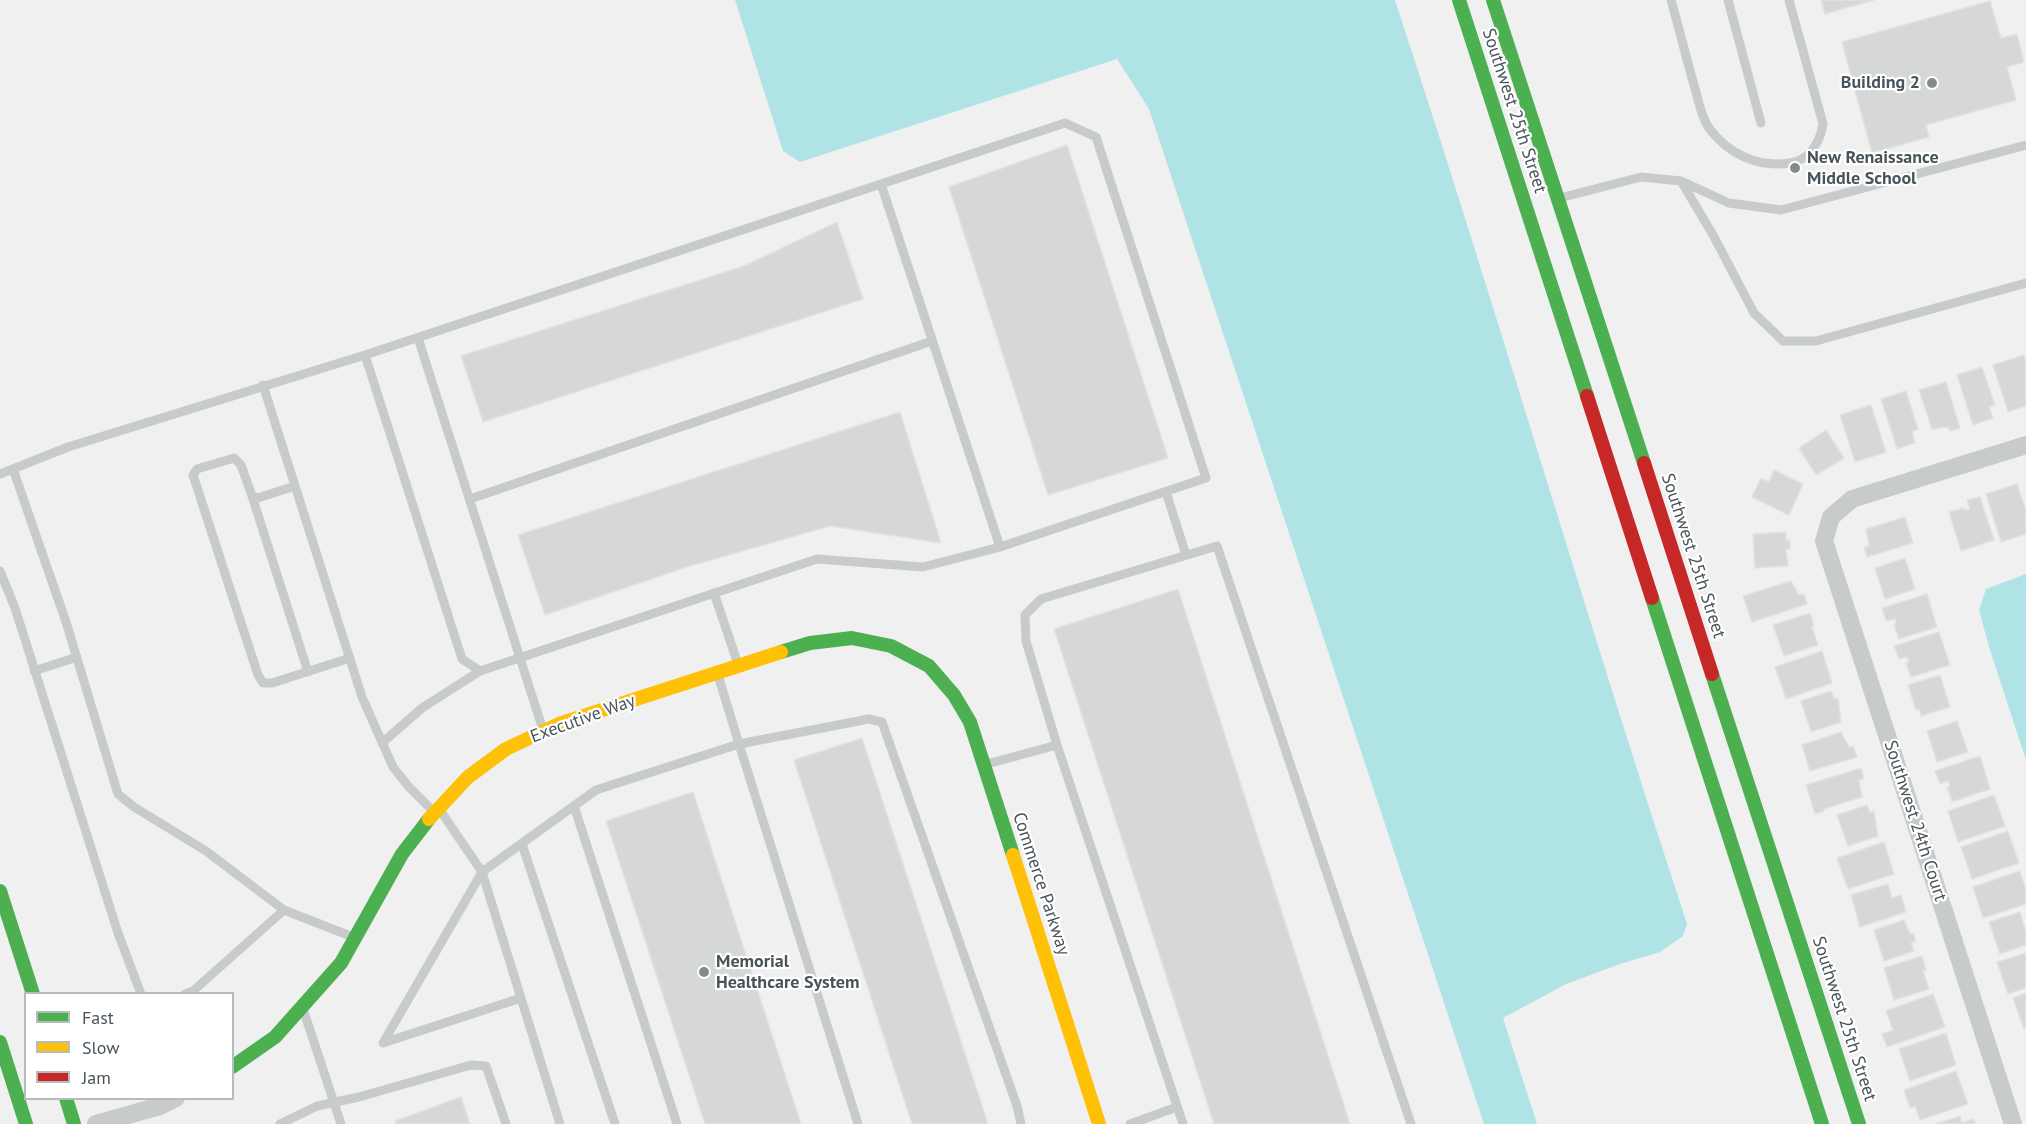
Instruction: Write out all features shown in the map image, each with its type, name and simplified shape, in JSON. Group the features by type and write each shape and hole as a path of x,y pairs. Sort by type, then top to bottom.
{"street":[{"name":"Southwest 25th Street","path":"1459,0 1822,1124"},
{"name":"Southwest 25th Street","path":"1493,0 1859,1124"},
{"name":"Southwest 24th Court","path":"2013,1124 1824,541 1831,517 1852,499 2026,445"},
{"name":"Executive Way","path":"234,1066 276,1037 341,963 402,854 437,810 468,777 506,749 560,724 810,643 852,638 891,646 929,666"},
{"name":"Commerce Parkway","path":"929,666 954,695 970,722 1099,1124"},
{"path":"0,891 33,992"},
{"path":"0,1042 26,1124"},
{"path":"67,1100 74,1124"},
{"path":"96,1124 160,1106 172,1100"}],"lane":[{"path":"1671,0 1697,98 1708,127 1728,148 1750,160 1791,163 1804,157 1816,146 1822,134 1823,124 1789,0"},
{"path":"1728,0 1761,123"},
{"path":"0,474 68,447 418,338 1065,123 1096,137 1206,478 1000,548 923,567 817,559 480,671 422,708 382,743"},
{"path":"1558,199 1641,177 1681,182 1729,203 1781,210 2026,145"},
{"path":"1681,182 1713,235 1754,313 1783,341 1816,341 2026,283"},
{"path":"880,184 1000,548"},
{"path":"418,338 544,731"},
{"path":"470,499 932,341"},
{"path":"365,355 462,659 480,671"},
{"path":"263,386 362,697 393,767 409,787 437,810 482,872 560,1124"},
{"path":"308,672 240,465 234,458 197,469 193,475 258,675 263,683 272,683 308,672 350,658"},
{"path":"13,469 77,657 118,794 134,807 206,851 284,910 355,938"},
{"path":"252,496 258,498 296,486"},
{"path":"1166,492 1186,555"},
{"path":"1183,1124 1057,745 1026,641 1025,615 1041,599 1217,546 1411,1124"},
{"path":"0,572 15,608 114,922 141,992"},
{"path":"714,593 739,666"},
{"path":"34,670 77,657"},
{"path":"717,673 858,1124"},
{"path":"521,998 383,1043 482,872 596,790 739,744 869,719 882,722 1017,1106 1021,1124"},
{"path":"984,765 1057,745"},
{"path":"574,806 677,1124"},
{"path":"522,844 615,1124"},
{"path":"189,992 193,991 284,910"},
{"path":"302,1007 341,1124"},
{"path":"280,1124 317,1106 471,1065 486,1066 506,1124"},
{"path":"1130,1124 1177,1107"}],"water":[{"path":"735,0 1395,0 1687,924 1683,936 1660,952 1566,984 1503,1018 1537,1124 1484,1124 1149,109 1117,59 800,162 783,151"},
{"path":"2026,574 2026,760 1979,610 1986,589"}],"building":[{"path":"1821,0 1874,0 1825,14"},
{"name":"Building 2","path":"1990,1 2001,38 2017,34 2024,62 2007,67 2016,100 1926,125 1929,137 1872,153 1842,42"},
{"path":"1067,145 1168,458 1048,495 949,187"},
{"path":"837,222 863,299 483,422 461,356 744,266"},
{"path":"2024,355 2026,406 2008,412 1993,365"},
{"path":"1982,367 1995,405 1989,407 1993,418 1973,425 1957,375"},
{"path":"1946,382 1960,428 1950,431 1948,427 1932,429 1919,390"},
{"path":"1906,391 1918,429 1912,432 1915,443 1897,449 1881,399"},
{"path":"1871,405 1886,452 1855,462 1840,415"},
{"path":"900,412 941,543 830,526 690,566 545,615 518,535"},
{"path":"1826,430 1844,458 1816,475 1799,448"},
{"path":"1774,470 1803,484 1789,515 1752,497 1761,478 1769,482"},
{"path":"2017,484 2026,511 2026,534 2001,542 1986,494"},
{"path":"1980,497 1994,540 1961,551 1949,512 1964,508 1965,510 1970,509 1967,500"},
{"path":"1905,517 1913,543 1867,557 1864,547 1869,546 1866,529"},
{"path":"1786,532 1786,541 1790,540 1790,549 1786,549 1788,566 1755,568 1753,534"},
{"path":"1905,558 1915,589 1885,599 1875,568"},
{"path":"1791,581 1799,595 1804,594 1807,604 1752,622 1743,596"},
{"path":"1178,589 1350,1124 1214,1124 1054,629"},
{"path":"1927,594 1937,627 1899,639 1894,625 1896,624 1895,619 1886,621 1882,608"},
{"path":"1810,613 1818,645 1784,656 1773,625"},
{"path":"1939,632 1950,665 1911,677 1906,663 1909,662 1907,657 1899,659 1894,646"},
{"path":"1822,651 1832,683 1786,699 1775,667"},
{"path":"1940,675 1950,707 1921,716 1919,709 1916,710 1908,685"},
{"path":"1831,691 1834,699 1838,698 1841,722 1811,732 1801,701"},
{"path":"1957,721 1968,752 1937,762 1927,731"},
{"path":"1841,732 1849,747 1853,746 1857,757 1810,771 1802,745"},
{"path":"862,738 988,1124 912,1124 794,760"},
{"path":"1980,756 1990,789 1952,802 1947,787 1950,787 1948,781 1940,784 1935,771"},
{"path":"1861,768 1864,779 1859,780 1862,797 1815,814 1806,785"},
{"name":"Memorial Healthcare System","path":"693,792 801,1124 705,1124 606,821"},
{"path":"1994,795 2005,826 1958,842 1948,811"},
{"path":"1867,805 1870,813 1874,811 1878,836 1848,846 1837,815"},
{"path":"2008,831 2019,863 1972,879 1961,847"},
{"path":"1884,842 1894,874 1848,889 1837,858"},
{"path":"2020,871 2026,890 2026,904 1983,918 1973,887"},
{"path":"1888,884 1892,898 1901,895 1906,912 1860,927 1851,895"},
{"path":"2020,912 2026,932 2026,945 2000,954 1989,922"},
{"path":"1904,920 1916,941 1911,943 1914,951 1884,961 1874,930"},
{"path":"2026,953 2026,988 2008,994 1997,962"},
{"path":"1922,956 1926,970 1923,971 1929,989 1894,1000 1884,968"},
{"path":"2026,993 2026,1028 2024,1029 2013,998"},
{"path":"1933,994 1945,1027 1887,1047 1882,1034 1893,1030 1886,1011"},
{"path":"1946,1033 1956,1065 1910,1081 1899,1049"},
{"path":"1956,1071 1968,1104 1920,1120 1915,1106 1910,1108 1904,1090"},
{"path":"461,1097 470,1124 396,1124 395,1121"},
{"path":"1960,1116 1962,1123 1974,1119 1975,1124 1935,1124"}],"traffic: fast":[{"path":"1459,0 1587,396"},
{"path":"1493,0 1644,463"},
{"path":"1652,598 1822,1124"},
{"path":"781,652 810,643 852,638 891,646 929,666 954,695 970,722 1013,855"},
{"path":"1712,674 1859,1124"},
{"path":"234,1066 275,1037 341,963 402,854 429,819"},
{"path":"0,891 32,992"},
{"path":"0,1042 26,1124"},
{"path":"67,1100 74,1124"}],"traffic: slow":[{"path":"429,819 468,777 506,749 559,724 781,652"},
{"path":"1013,855 1099,1124"}],"traffic: jam":[{"path":"1587,396 1652,598"},
{"path":"1644,463 1712,674"}],"place":[{"name":"Building 2","path":"1932,83"},
{"name":"New Renaissance Middle School","path":"1795,168"},
{"name":"Memorial Healthcare System","path":"704,972"}]}
